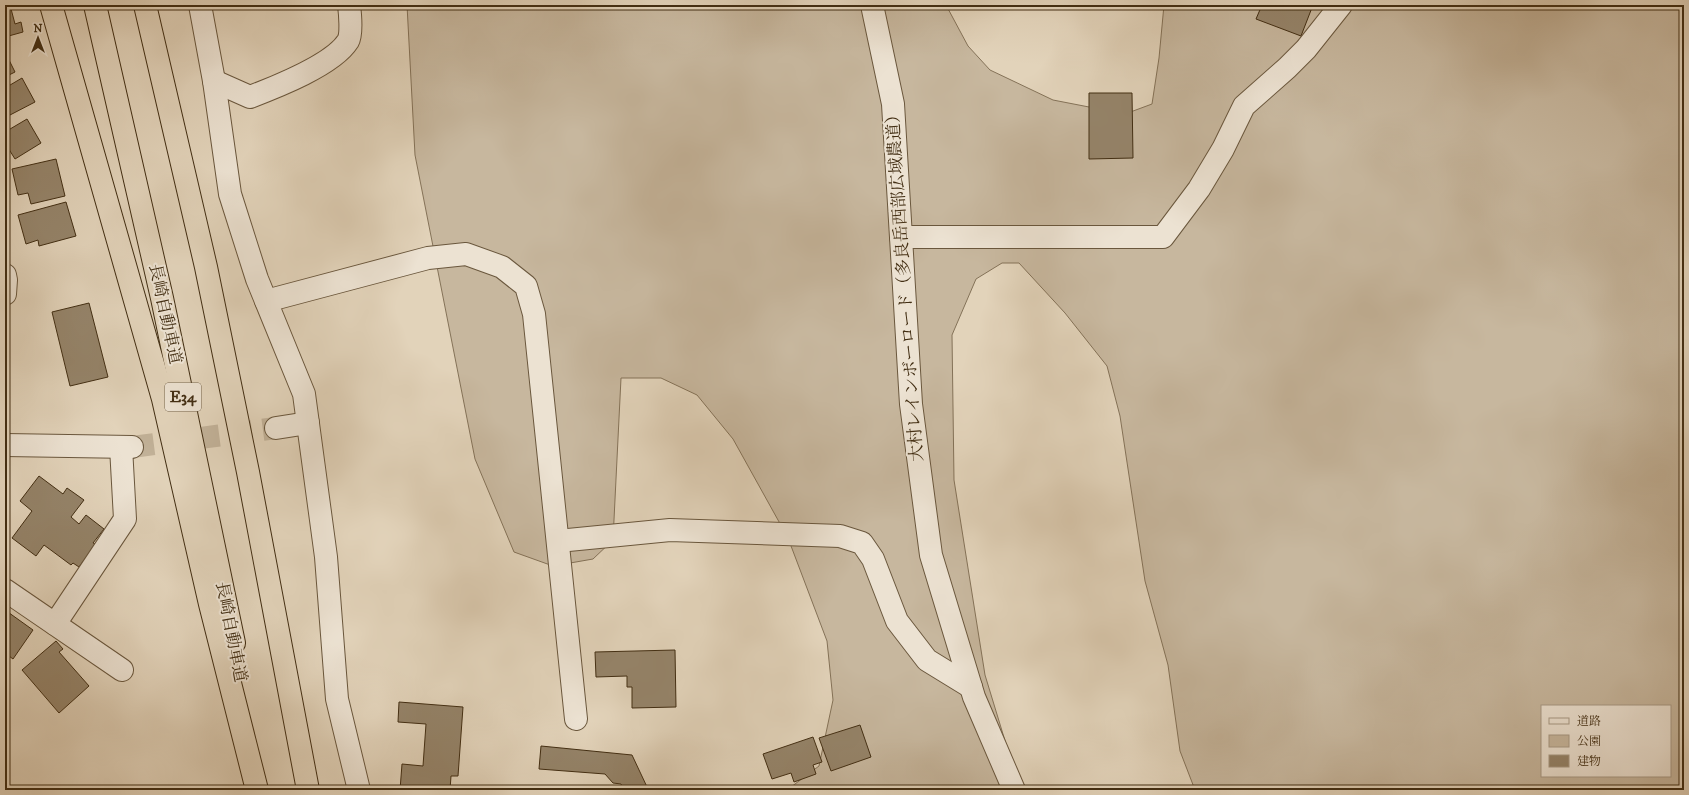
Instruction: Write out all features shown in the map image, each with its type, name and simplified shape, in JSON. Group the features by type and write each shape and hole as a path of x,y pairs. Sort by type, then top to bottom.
{"highway":[{"path":"51,5 163,399 210,604 257,790"},
{"name":"長崎自動車道","path":"95,5 157,275 224,590 261,790"},
{"path":"145,5 206,266 248,472 308,790"}],"street":[{"path":"214,82 250,97 272,88 328,60 334,56 348,40 351,16 349,5"},
{"name":"大村レインボーロード（多良岳西部広域農道）","path":"872,5 893,104 911,404 931,555 971,687 1014,790"},
{"path":"901,237 1163,237 1199,189 1223,149 1244,106 1306,49 1341,5"},
{"path":"203,6 230,194 266,301 304,394 326,557 337,700 359,790"},
{"path":"266,301 428,258 466,254 502,267 526,286 534,314 576,719"},
{"path":"5,275 5,294"},
{"path":"276,428 308,423"},
{"path":"5,445 127,447 125,519 55,624"},
{"path":"558,541 670,530 840,536 862,543 873,560 897,622 927,660 971,687"},
{"path":"5,590 122,670"}],"green space":[{"path":"407,5 946,5 968,46 990,70 1053,100 1125,114 1152,104 1159,58 1164,5 1684,5 1684,790 1195,790 1180,751 1168,665 1145,581 1120,416 1107,366 1065,313 1019,263 1002,263 976,279 952,335 954,480 985,675 1020,790 787,790 819,766 833,700 827,641 788,538 733,439 697,395 661,378 621,378 613,540 593,559 553,566 514,552 475,459 415,155"}],"building":[{"path":"5,5 10,5 15,24 21,22 23,32 5,37"},
{"path":"1262,5 1313,5 1301,36 1256,19"},
{"path":"5,52 15,72 5,77"},
{"path":"22,78 35,102 10,115 5,106 5,88"},
{"path":"1089,93 1132,93 1133,158 1089,159"},
{"path":"27,119 41,143 15,159 5,143 5,132"},
{"path":"56,159 65,196 31,204 28,193 18,195 12,169"},
{"path":"66,202 76,236 39,246 38,240 26,244 18,215"},
{"path":"89,303 108,377 70,386 52,312"},
{"path":"39,476 63,494 67,488 84,500 71,517 79,524 86,515 104,529 93,543 96,544 79,567 73,563 71,565 44,545 36,556 12,538 32,511 20,501"},
{"path":"5,610 33,630 13,659 5,653"},
{"path":"56,641 63,649 59,652 89,686 59,713 22,670"},
{"path":"675,650 676,707 632,708 632,687 627,687 627,676 596,677 595,652"},
{"path":"399,702 463,707 458,776 451,776 450,790 400,790 402,764 423,766 426,724 398,722"},
{"path":"860,725 871,757 831,771 819,738"},
{"path":"813,737 822,762 813,765 816,774 794,782 791,773 772,779 763,754"},
{"path":"541,746 632,755 648,789 624,790 621,784 613,783 605,774 539,769"}],"tunnel":[{"path":"132,447 276,428"}]}
